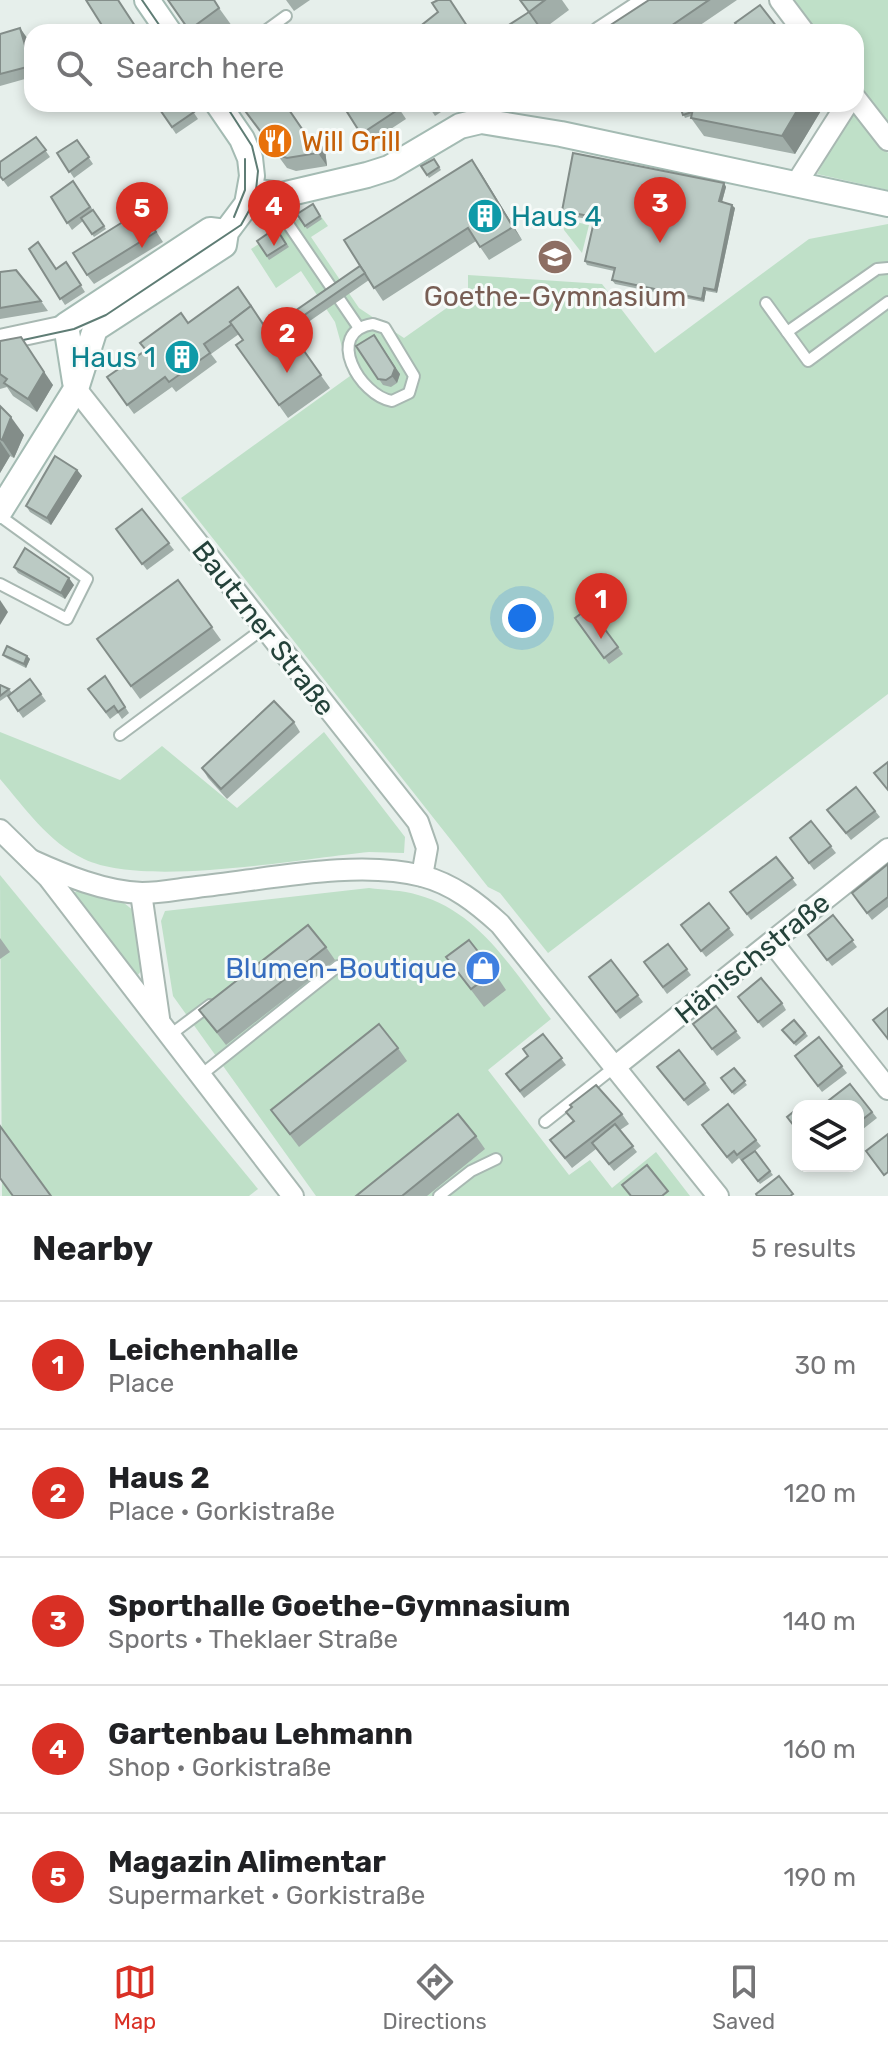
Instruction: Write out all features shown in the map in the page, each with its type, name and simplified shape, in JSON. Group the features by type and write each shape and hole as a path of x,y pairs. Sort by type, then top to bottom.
{"main road":[{"path":"147,0 164,24"},
{"path":"223,112 250,158 259,193"},
{"path":"259,193 292,193 389,168 471,122 529,128 888,204"},
{"path":"0,513 76,389 98,325 224,245 226,232 259,193"},
{"path":"76,389 65,326 210,230 226,232"}],"street":[{"path":"612,24 649,0"},
{"path":"780,0 798,24"},
{"path":"864,109 888,140"},
{"path":"471,122 485,112"},
{"path":"796,184 842,112"},
{"path":"0,340 65,326"},
{"name":"Bautzner Straße","path":"76,389 418,822 427,848 422,876"},
{"path":"0,830 48,877 292,1196"},
{"name":"Hänischstraße","path":"616,1066 888,849"},
{"path":"31,860 63,875 141,893 321,874 383,871 422,876 475,901 500,924 718,1196"},
{"path":"141,893 165,1029"},
{"path":"772,942 888,1089"}],"lane":[{"path":"275,24 286,16"},
{"path":"259,193 359,328"},
{"path":"787,332 877,269 888,268"},
{"path":"766,303 808,361 888,302"},
{"path":"373,324 385,328 410,364 413,387 402,398 392,401 373,396 349,361 347,346 359,328 373,324"},
{"path":"65,326 98,325"},
{"path":"0,513 87,579 67,619 0,584"},
{"path":"120,735 264,628"},
{"path":"201,1075 338,966"},
{"path":"165,1029 216,1000"},
{"path":"545,1122 616,1066"},
{"path":"439,1196 471,1171 496,1159"}],"green space":[{"path":"789,0 888,0 888,123 864,93 864,24 808,24"},
{"path":"852,112 856,112 888,153 888,190 817,174"},
{"path":"315,208 328,226 311,237 359,308 404,338 468,293 468,275 602,284 655,353 809,239 888,224 888,694 548,953 500,893 488,887 181,498 350,376 335,322 301,271 276,288 251,249"},
{"path":"563,219 589,225 582,253 564,230"},
{"path":"0,732 120,780 162,746 237,808 324,732 405,837 404,853 369,852 182,871 111,867 84,859 59,843 38,824 0,779"},
{"path":"0,875 258,1189 249,1196 2,1196"},
{"path":"369,888 418,895 460,915 494,945 551,1019 488,1070 569,1175 590,1160 612,1188 656,1152 690,1196 316,1196 173,996 161,921 165,911"},
{"path":"79,890 124,903 134,911 142,970 137,976 72,894"}],"building":[{"path":"86,0 118,0 134,24 101,24"},
{"path":"168,0 214,0 219,8 197,24 185,24"},
{"path":"450,0 466,24 423,24 438,12 432,3"},
{"path":"520,0 545,0 529,12"},
{"path":"649,0 709,0 674,24 612,24"},
{"path":"760,5 775,24 736,24"},
{"path":"529,12 537,24 510,24"},
{"path":"20,28 24,42 24,68 0,74 0,34"},
{"path":"162,112 194,112 172,127"},
{"path":"246,112 290,112 309,139 316,137 318,153 287,158 278,155"},
{"path":"347,112 394,112 361,134"},
{"path":"692,112 796,112 782,136 691,118"},
{"path":"36,137 46,150 3,180 0,162"},
{"path":"77,140 89,157 69,172 57,153"},
{"path":"573,153 724,183 719,201 732,205 715,290 704,288 702,299 612,280 615,268 585,261 595,217 562,211"},
{"path":"434,159 439,167 427,175 421,166"},
{"path":"472,160 513,227 480,247 468,228 374,288 344,240"},
{"path":"73,181 90,207 67,223 51,197"},
{"path":"313,204 320,216 305,226 297,214"},
{"path":"93,210 104,226 92,234 81,218"},
{"path":"142,210 156,232 87,275 73,253"},
{"path":"276,228 286,244 267,256 257,241"},
{"path":"38,242 56,269 66,262 81,285 60,299 29,249"},
{"path":"360,266 365,273 287,327 282,320"},
{"path":"16,270 41,301 0,308 0,272"},
{"name":"Haus 1","path":"238,287 251,306 204,344 210,353 169,382 165,377 127,405 107,377 146,350 140,343 181,313 188,323"},
{"path":"251,306 263,324 278,314 321,375 279,405 236,345 243,340 230,322"},
{"path":"374,335 395,368 386,380 378,379 356,346"},
{"path":"21,337 44,372 28,399 4,383 7,379 0,374 0,341"},
{"path":"0,406 11,417 2,440 0,439"},
{"path":"55,456 77,470 47,518 26,506"},
{"path":"142,509 169,543 142,564 116,529"},
{"path":"25,548 69,578 61,593 14,567"},
{"path":"178,580 212,627 131,686 97,639"},
{"path":"589,608 618,647 604,658 575,618"},
{"path":"7,646 27,656 24,664 3,655"},
{"path":"105,676 125,707 118,712 114,706 106,712 88,689"},
{"path":"30,679 41,694 18,711 8,696"},
{"path":"0,685 9,689 0,696"},
{"path":"274,701 294,722 221,789 202,768"},
{"path":"888,762 888,790 874,773"},
{"path":"856,787 875,811 846,833 827,810"},
{"path":"811,821 831,846 809,863 790,838"},
{"path":"776,857 793,878 747,914 730,892"},
{"path":"888,864 888,897 867,913 852,893"},
{"path":"709,903 729,928 701,951 681,925"},
{"path":"833,915 853,940 827,960 808,935"},
{"path":"308,925 326,947 217,1032 199,1010"},
{"path":"469,940 494,972 471,989 446,957"},
{"path":"668,944 687,969 663,987 644,962"},
{"path":"611,960 638,995 616,1012 589,977"},
{"path":"761,978 782,1003 758,1022 738,997"},
{"path":"716,1006 736,1031 712,1049 693,1024"},
{"path":"888,1008 888,1039 873,1020"},
{"path":"794,1020 805,1033 794,1043 782,1030"},
{"path":"379,1024 398,1048 290,1134 271,1110"},
{"path":"543,1034 562,1058 520,1091 506,1074 528,1056 523,1049"},
{"path":"819,1037 842,1066 818,1086 795,1056"},
{"path":"679,1050 705,1083 684,1100 657,1067"},
{"path":"734,1068 745,1081 732,1092 721,1078"},
{"path":"850,1084 863,1100 829,1100"},
{"path":"596,1085 622,1114 565,1158 550,1140 574,1121 566,1112 572,1107 570,1105"},
{"path":"864,1102 872,1112 864,1118"},
{"path":"728,1104 756,1140 737,1155 734,1151 727,1157 702,1125"},
{"path":"458,1114 476,1136 402,1196 356,1196"},
{"path":"615,1124 633,1146 609,1164 592,1143"},
{"path":"0,1126 51,1196 13,1196 0,1178"},
{"path":"888,1134 888,1172 884,1175 866,1151"},
{"path":"755,1151 770,1171 758,1181 742,1160"},
{"path":"647,1165 668,1191 662,1196 631,1196 622,1185"},
{"path":"779,1176 793,1194 757,1196 756,1194"}],"tram line":[{"path":"142,0 158,24"},
{"path":"0,345 74,329 106,315 241,225 255,200 258,171 252,146 230,112"},
{"path":"234,217 245,190 245,159"}],"place":[{"name":"Will Grill","path":"275,141"},
{"name":"Haus 4","path":"485,216"},
{"name":"Sporthalle Goethe-Gymnasium","path":"660,243"},
{"name":"Gartenbau Lehmann","path":"274,246"},
{"name":"Magazin Alimentar","path":"142,248"},
{"name":"Goethe-Gymnasium","path":"555,257"},
{"name":"Haus 1","path":"182,357"},
{"name":"Haus 2","path":"287,373"},
{"name":"Leichenhalle","path":"601,639"},
{"name":"Blumen-Boutique","path":"483,968"}]}
